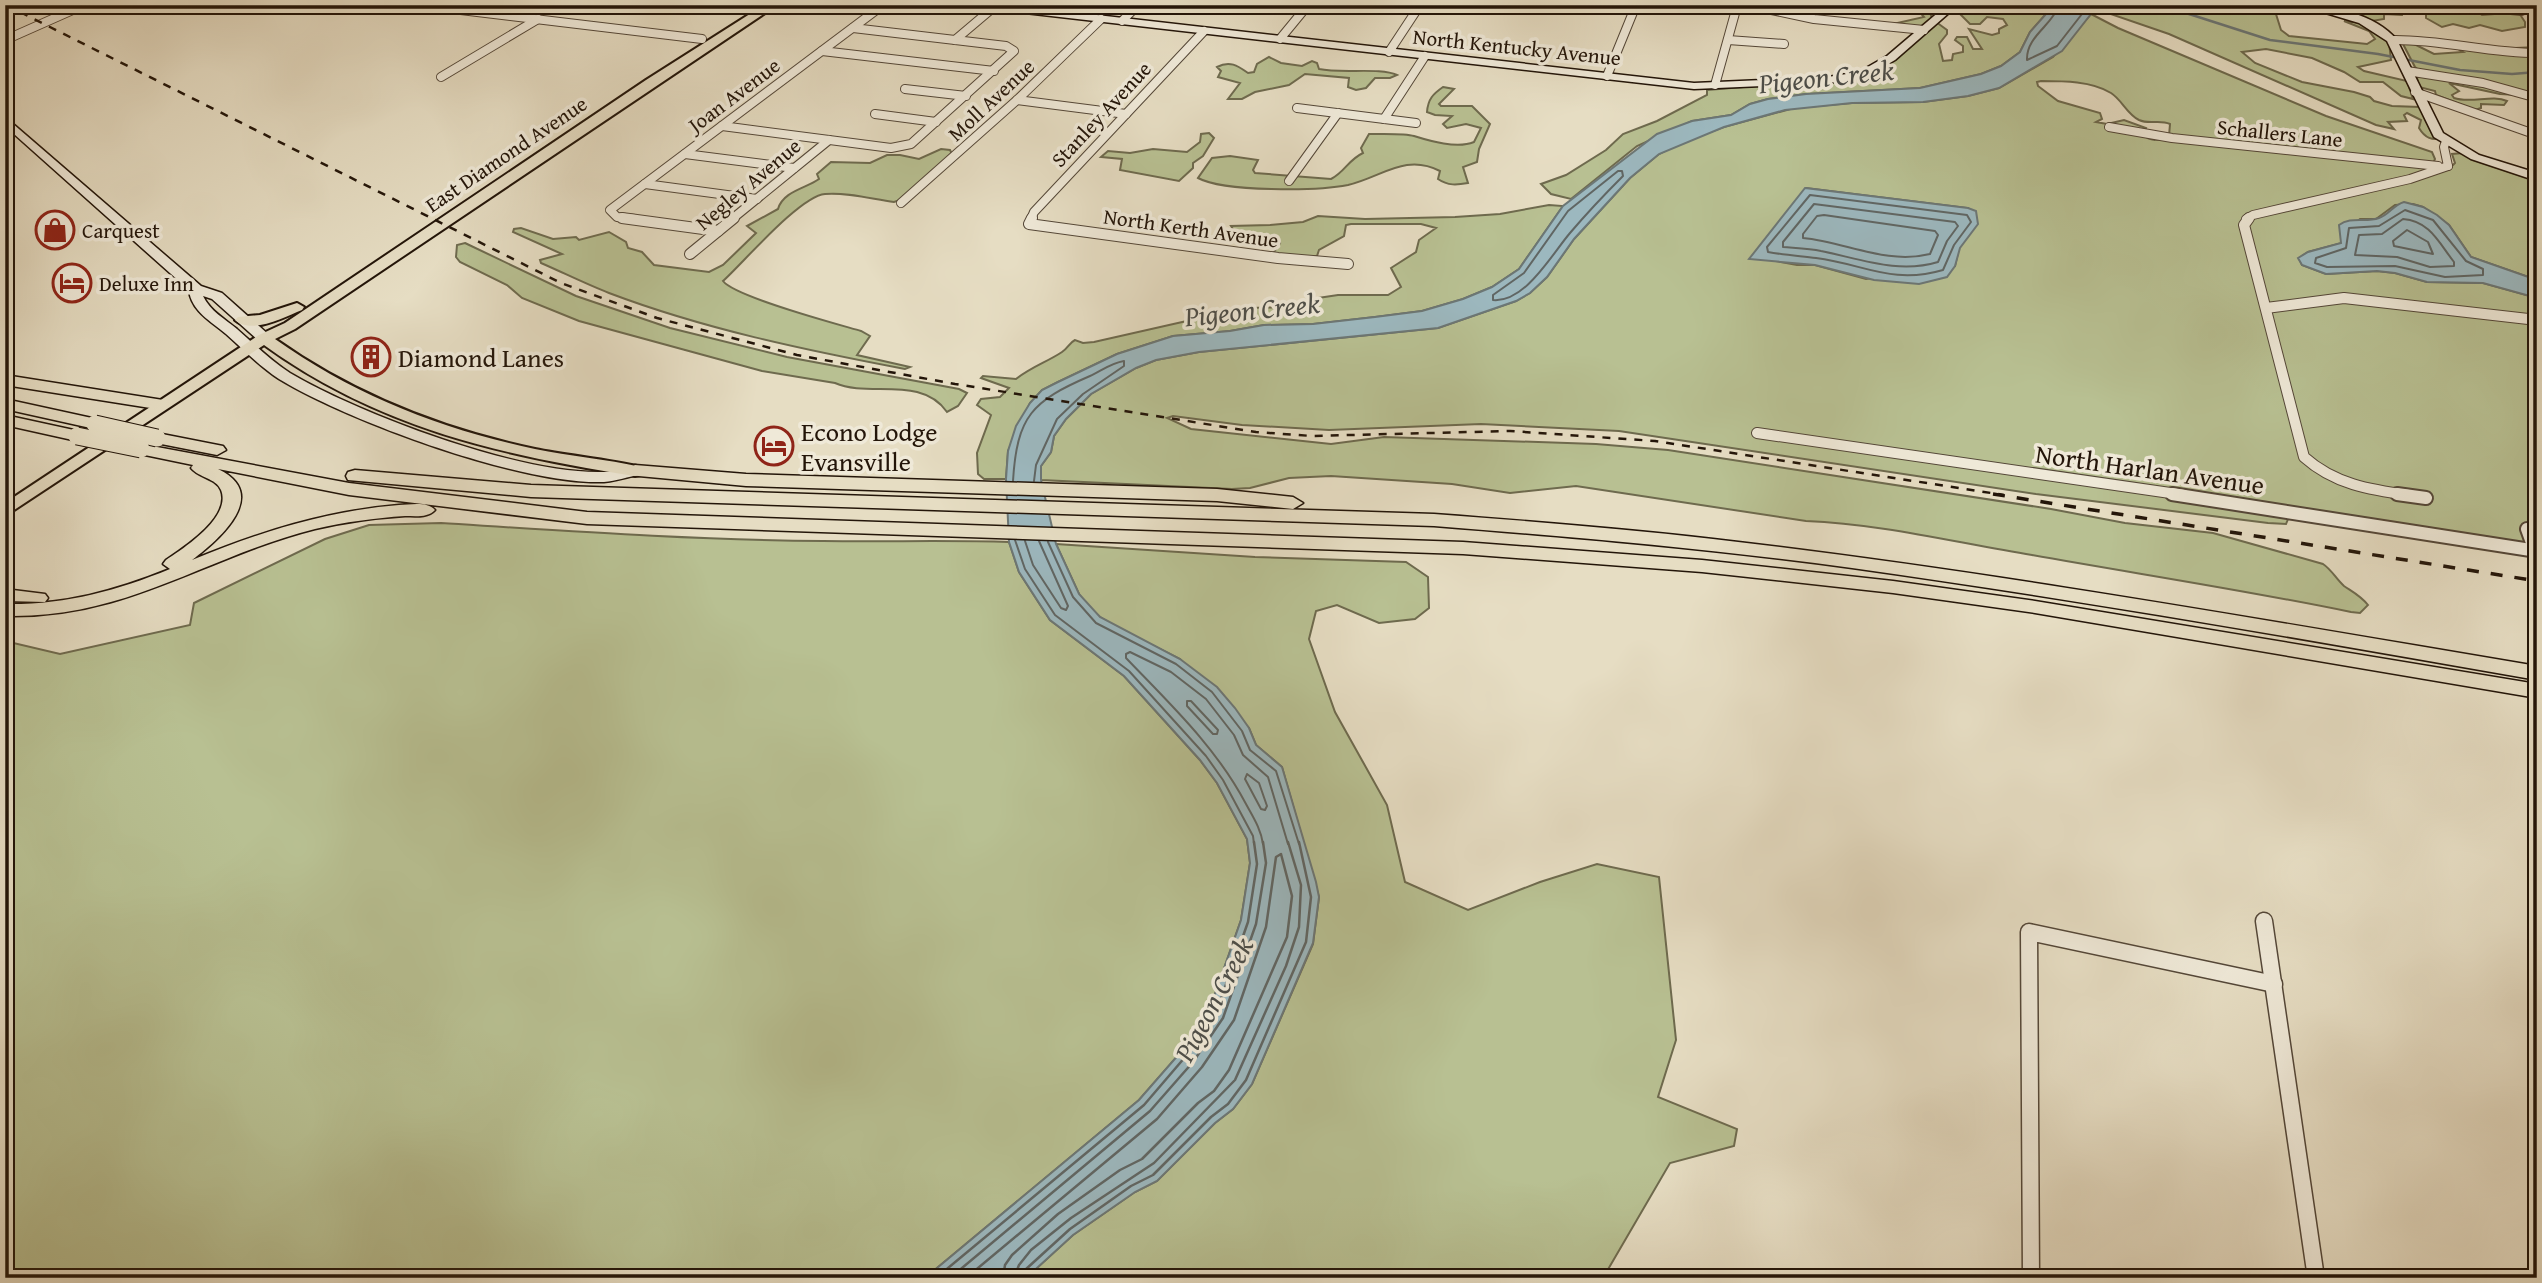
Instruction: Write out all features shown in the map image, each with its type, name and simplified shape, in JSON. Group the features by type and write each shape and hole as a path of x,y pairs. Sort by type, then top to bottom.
{"highway":[{"path":"5,380 163,405"},
{"path":"5,404 157,438 352,476 470,488 1434,520"},
{"path":"5,420 183,459 349,489 532,513"},
{"path":"5,595 43,599 103,591 150,575 196,549 227,519 232,506 232,496 223,481 183,459"},
{"path":"635,471 746,480 1217,495 1434,520 1691,540 2044,589 2537,673"},
{"path":"5,610 54,610 112,597 284,532 356,515 425,510 532,513 655,522 1463,548 1728,569 2035,607 2537,691"}],"main road":[{"name":"East Diamond Avenue","path":"257,342 272,324 296,307 755,5"},
{"name":"East Diamond Avenue","path":"5,511 257,342 290,326 650,83 772,5"},
{"path":"243,320 262,320 296,307"},
{"path":"257,342 381,407 440,429 523,452 635,471"}],"street":[{"path":"5,40 84,5"},
{"path":"419,5 702,39"},
{"name":"Joan Avenue","path":"612,214 611,209 883,5"},
{"name":"North Kentucky Avenue","path":"980,5 1020,7 1101,19 1680,85 1862,75 1880,66 1954,5"},
{"name":"Stanley Avenue","path":"1122,21 1138,5"},
{"path":"1280,39 1308,5"},
{"path":"1389,52 1420,5"},
{"path":"1607,76 1636,5"},
{"path":"1727,5 1806,18 1924,30"},
{"path":"2304,5 2380,29 2392,40 2430,124 2446,141 2486,161 2537,177"},
{"path":"2455,5 2522,11"},
{"path":"1715,85 1737,6"},
{"path":"955,40 994,7"},
{"path":"441,77 538,19"},
{"name":"Moll Avenue","path":"901,203 1017,100 1101,19"},
{"path":"722,126 891,148 911,144 1014,53 1006,46 853,28"},
{"name":"Stanley Avenue","path":"1029,224 1034,212 1204,31"},
{"path":"1728,40 1784,44"},
{"path":"2392,40 2432,41 2505,52 2537,53"},
{"path":"822,51 994,71"},
{"path":"1384,119 1425,56"},
{"path":"2402,62 2537,98"},
{"path":"905,89 966,96"},
{"path":"2415,92 2537,135"},
{"path":"1017,100 1126,114"},
{"path":"1297,108 1416,123"},
{"path":"1289,181 1338,113"},
{"path":"875,114 936,122"},
{"path":"5,120 196,289 217,296 243,320 257,342"},
{"name":"Schallers Lane","path":"2109,127 2136,134 2291,152 2428,167 2448,166"},
{"name":"Negley Avenue","path":"690,254 829,140"},
{"path":"2426,498 2356,486 2315,470 2304,457 2244,225 2245,220 2253,215 2410,179 2448,166 2444,147 2446,141"},
{"path":"685,154 794,168"},
{"path":"645,184 757,199"},
{"path":"612,214 718,231"},
{"name":"North Kerth Avenue","path":"1029,224 1279,258 1348,264"},
{"path":"196,289 195,296 199,303 257,342"},
{"path":"2266,308 2353,298 2537,320"},
{"name":"North Harlan Avenue","path":"1757,433 2359,521 2536,551"},
{"path":"2536,551 2527,529 2537,530"},
{"path":"2264,921 2316,1278"},
{"path":"2031,1278 2029,932 2274,984"}],"green space":[{"path":"1878,5 1928,5 1932,19 1947,30 1939,44 1943,61 1952,60 1953,54 1963,52 1963,46 1955,40 1957,37 1967,37 1973,49 1982,49 1969,29 1992,35 1999,33 1999,29 2007,25 2003,19 1987,17 1980,24 1970,24 1955,9 1957,7 1986,5 1990,10 2008,8 2023,11 2024,5 2054,5 2030,32 2020,52 2001,66 1981,74 1920,88 1806,94 1768,99 1750,104 1731,115 1692,121 1637,146 1571,199 1551,194 1541,184 1566,175 1606,150 1623,134 1657,121 1707,95 1707,90 1865,77 1885,68 1930,29 1893,24 1924,17 1918,10"},
{"path":"2098,5 2263,5 2275,11 2281,30 2289,36 2367,44 2375,39 2369,31 2344,21 2363,23 2389,42 2391,60 2358,67 2364,71 2407,81 2413,99 2401,96 2383,82 2360,82 2312,58 2266,49 2242,52 2255,63 2302,82 2354,92 2392,106 2420,107 2443,138 2432,139 2426,136 2419,128 2421,120 2407,113 2404,115 2407,121 2388,122 2394,129 2376,125 2169,34 2096,9"},
{"path":"2426,5 2435,7 2440,12 2454,12 2450,5 2477,5 2477,11 2482,15 2494,14 2495,11 2517,10 2525,22 2525,27 2502,31 2480,25 2469,28 2453,24 2442,27 2426,18"},
{"path":"2339,6 2404,7 2402,15 2384,14 2384,19 2372,21 2336,11"},
{"path":"2091,14 2326,116 2432,152 2435,159 2431,168 2449,169 2455,163 2452,154 2463,153 2529,175 2530,171 2537,171 2537,280 2471,257 2449,225 2423,207 2413,204 2395,205 2376,219 2360,219 2341,237 2342,243 2308,252 2299,258 2302,265 2326,274 2377,271 2427,282 2483,283 2537,298 2537,545 2289,507 2283,515 2288,519 2286,524 2268,523 2036,494 1619,431 1481,424 1329,430 1242,425 1173,416 1167,418 1191,429 1331,444 1384,437 1596,444 1668,450 2051,509 2125,523 2213,533 2323,564 2344,586 2368,605 2360,613 1891,530 1806,521 1576,486 1510,493 1452,484 1331,476 1289,478 1250,488 1232,489 1041,480 1041,466 1051,452 1054,436 1066,419 1091,394 1136,368 1156,360 1199,352 1438,328 1516,301 1530,293 1547,277 1574,239 1630,178 1659,154 1680,143 1724,127 1794,108 1852,103 1923,102 1968,96 1999,88 2053,57","holes":["2037,82 2077,82 2103,89 2115,96 2139,120 2170,124 2169,136 2149,139 2143,134 2146,128 2124,120 2107,124 2096,122 2102,119 2100,113 2058,101 2038,86","1806,188 1968,208 1955,266 1866,279 1815,265 1797,265 1765,259"]},
{"path":"2412,43 2434,54 2463,52 2453,46 2492,49 2537,47 2537,96 2500,94 2449,83 2459,91 2452,95 2454,98 2495,98 2507,101 2504,105 2481,104 2481,108 2475,110 2436,95 2435,91 2419,87 2417,78 2422,73 2415,67 2403,44"},
{"path":"1269,57 1281,63 1302,66 1312,61 1317,63 1319,69 1381,71 1397,75 1375,78 1366,88 1356,90 1348,87 1349,78 1305,74 1289,85 1255,92 1242,99 1228,99 1240,83 1218,77 1221,71 1217,67 1230,64 1248,73 1254,72 1257,64"},
{"path":"1443,87 1454,89 1439,104 1441,106 1472,106 1490,124 1479,149 1477,162 1463,167 1468,183 1445,183 1438,179 1440,171 1416,164 1394,168 1348,185 1316,188 1249,188 1211,183 1198,178 1212,158 1230,156 1258,160 1253,170 1255,173 1331,179 1363,153 1361,148 1369,134 1410,135 1452,144 1474,142 1481,128 1466,124 1447,128 1443,124 1452,116 1427,112 1432,97"},
{"path":"1209,133 1214,138 1203,156 1193,163 1193,168 1179,181 1120,170 1122,159 1101,157 1108,151 1130,153 1153,149 1187,152 1200,142 1201,134"},
{"path":"941,149 950,150 953,156 900,200 894,202 833,194 814,198 787,218 723,281 746,295 861,331 870,336 857,355 910,367 905,369 755,337 645,306 600,290 541,263 540,260 562,254 513,232 514,229 521,228 553,239 576,237 579,240 609,232 626,242 628,248 642,252 654,265 709,272 723,265 756,233 747,226 778,209 790,194 819,179 817,174 831,162 870,163 887,155 919,159"},
{"path":"1549,205 1563,206 1519,269 1492,287 1422,311 1173,336 1117,354 1042,390 1030,403 1008,451 1006,479 984,479 978,474 977,453 991,415 977,405 981,399 1000,397 1009,388 981,378 983,376 1016,379 1062,352 1075,340 1083,343 1094,342 1244,308 1295,307 1318,298 1338,295 1388,295 1401,287 1391,268 1416,252 1419,240 1436,228 1421,224 1346,225 1344,236 1319,250 1317,256 1298,258 1272,255 1280,243 1275,237 1238,237 1231,226 1303,222 1318,216 1365,219 1455,217 1500,214"},
{"path":"465,243 576,296 670,328 787,357 959,389 967,393 958,406 947,412 936,401 923,394 894,389 849,387 762,371 579,321 522,298 507,285 460,262 456,257 457,245"},
{"path":"441,523 727,539 1009,542 1019,572 1050,620 1124,676 1200,760 1217,783 1247,839 1250,863 1241,920 1209,1011 1181,1052 1139,1100 925,1278 5,1278 5,641 60,654 190,625 194,603 325,539 369,525"},
{"path":"1056,544 1255,557 1406,562 1428,577 1429,608 1415,619 1379,623 1337,605 1316,611 1309,639 1335,712 1387,805 1405,882 1468,910 1540,882 1597,864 1659,877 1676,1040 1658,1097 1737,1129 1734,1146 1670,1163 1603,1278 1026,1278 1073,1235 1135,1192 1157,1181 1215,1123 1233,1109 1252,1084 1313,944 1319,897 1282,767 1256,745 1249,728 1180,659 1120,629 1087,605 1079,594"}],"water":[{"path":"2054,5 2098,5 2062,51 1999,88 1968,96 1923,102 1852,103 1785,110 1724,127 1659,154 1630,178 1574,239 1547,277 1530,293 1516,301 1438,328 1199,352 1156,360 1136,368 1091,394 1066,419 1054,436 1051,452 1041,466 1041,480 1056,544 1079,594 1100,617 1180,659 1217,687 1249,728 1256,745 1282,767 1319,897 1313,943 1252,1084 1233,1109 1215,1123 1157,1181 1135,1192 1073,1235 1026,1278 925,1278 1139,1100 1181,1052 1209,1011 1241,920 1250,863 1247,839 1217,783 1200,760 1124,676 1050,620 1019,572 1009,542 1006,479 1008,451 1016,426 1030,403 1042,390 1117,354 1173,336 1264,325 1313,324 1375,317 1422,311 1463,299 1492,287 1519,269 1563,206 1657,134 1692,121 1731,115 1750,104 1768,99 1806,94 1920,88 1981,74 2001,66 2020,52 2030,32"},
{"path":"1805,188 1968,208 1976,211 1978,224 1960,248 1955,266 1947,277 1919,284 1874,280 1815,265 1749,259"},
{"path":"2404,202 2423,207 2437,215 2449,225 2471,257 2537,280 2537,298 2483,283 2427,282 2377,271 2326,274 2302,265 2298,258 2308,252 2341,243 2339,225 2348,221 2379,218"}],"waterway":[{"path":"2161,5 2270,40 2378,54 2460,70 2512,74 2537,72"}],"railway":[{"path":"6,5 561,283 657,318 797,355 955,384 1256,432 1312,436 1510,431 1655,441 2004,495"},
{"path":"1993,494 2537,581"}],"place":[{"name":"Carquest","path":"55,230"},
{"name":"Deluxe Inn","path":"72,283"},
{"name":"Diamond Lanes","path":"371,357"},
{"name":"Econo Lodge Evansville","path":"774,446"}],"water label":[{"name":"Pigeon Creek","path":"1826,76"},
{"name":"Pigeon Creek","path":"1252,309"},
{"name":"Pigeon Creek","path":"1213,999"}]}
